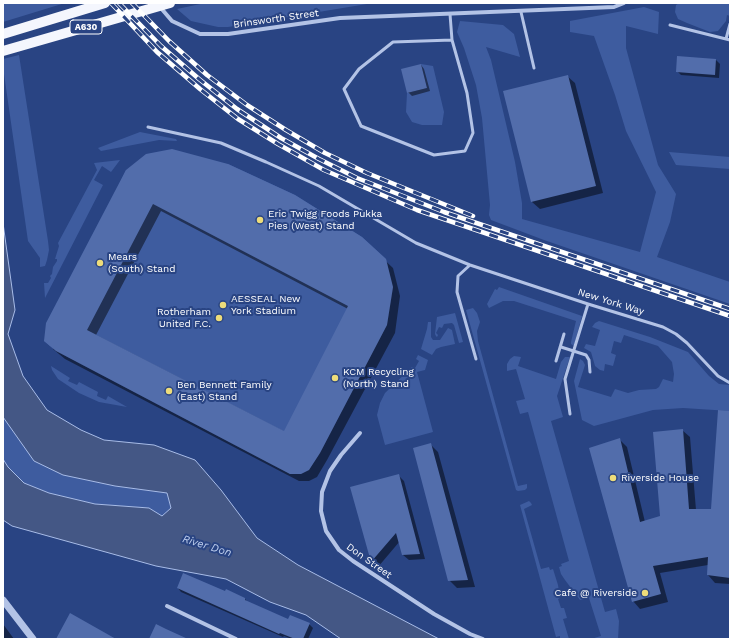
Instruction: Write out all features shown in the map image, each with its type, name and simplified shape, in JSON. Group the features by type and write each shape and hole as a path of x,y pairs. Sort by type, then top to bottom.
{"main road":[{"name":"A630","path":"3,34 105,3"},
{"name":"A630","path":"3,51 170,3"}],"street":[{"name":"Brinsworth Street","path":"157,3 172,21 200,34 228,34 340,18 614,8 624,3"},
{"name":"Don Street","path":"360,433 341,455 330,471 322,492 321,511 326,531 339,550 353,561 434,614 470,634 483,639"},
{"path":"3,600 32,639"},
{"path":"167,606 236,639"}],"lane":[{"path":"521,12 534,68"},
{"path":"450,14 452,40 468,93 473,133 465,151 434,155 361,126 344,89 359,69 393,42 452,40"},
{"path":"726,39 730,24"},
{"path":"670,25 730,40"},
{"name":"New York Way","path":"148,127 221,143 266,162 319,186 416,243 470,265 663,327 676,334 687,343 718,376 730,383"},
{"path":"470,265 458,276 457,292 476,359"},
{"path":"570,414 565,379 588,304"},
{"path":"556,361 564,334"},
{"path":"561,347 586,355 589,360 590,372"}],"shaded area":[{"path":"3,3 65,3 3,22"},
{"path":"205,3 373,3 228,27 218,27 191,21 177,9"},
{"path":"679,3 730,3 730,16 727,15 726,21 718,31 710,32 678,19 675,12 676,5"},
{"path":"644,7 659,12 658,34 626,26 626,48 658,165 676,194 670,222 657,257 730,282 730,304 544,240 491,220 489,215 490,205 482,118 476,85 457,32 460,21 503,25 514,34 520,57 486,47 491,60 515,162 522,203 522,219 640,252 656,192 626,131 594,36 570,32 570,21"},
{"path":"19,55 49,250 45,266 40,267 40,258 28,241 3,67 3,59"},
{"path":"421,64 433,66 444,112 442,125 422,125 412,122 406,112 407,93 427,88"},
{"path":"140,132 176,139 177,141 159,140 101,151 98,148"},
{"path":"669,152 730,157 730,169 676,165"},
{"path":"120,160 111,172 102,166 94,180 103,185 45,298 44,283 48,283 51,278 50,276 52,274 53,267 57,261 57,259 55,259 59,246 58,243 97,170 94,163"},
{"name":"AESSEAL New York Stadium","path":"228,164 295,195 362,237 386,259 393,288 387,325 320,453 309,470 301,474 290,474 56,351 44,341 126,170"},
{"path":"499,287 582,316 574,346 571,342 576,321 514,301 503,301 489,308 487,304 495,289 497,290"},
{"path":"473,308 477,313 480,322 477,331 478,341 518,486 527,484 527,488 525,490 516,490 466,310"},
{"path":"455,313 463,342 459,343 454,325 452,323 444,324 442,328 439,327 436,333 438,335 437,337 435,334 437,317"},
{"path":"599,321 650,337 688,352 709,376 719,384 730,385 730,411 683,408 653,410 594,426 582,420 574,381 580,359 585,365 578,387 611,397 615,389 628,393 639,390 656,389 659,387 663,379 673,382 674,374 672,362 658,346 624,335 621,343 614,341 611,353 616,355 613,366 605,364 604,371 595,366 591,352 584,348 586,344 595,346 600,330 592,327"},
{"path":"428,322 431,322 431,337 433,340 440,340 448,328 452,330 455,344 436,349 432,355 421,349"},
{"path":"418,355 428,360 425,370 417,372 433,432 385,445 377,415 380,403 385,393 412,367 415,368 419,361 416,359"},
{"path":"514,356 521,357 518,366 556,379 561,362 565,357 570,357 557,396 563,417 551,421 605,612 616,609 619,621 618,639 591,639 601,636 589,598 580,600 561,574 559,567 562,566 561,564 569,561 528,412 520,414 516,401 525,399 516,369 507,371 507,364"},
{"path":"51,366 70,378 68,381 77,385 79,382 98,392 97,396 106,400 108,396 127,407 99,402 79,393 58,379"},
{"path":"3,417 8,424 63,475 115,486 167,493 171,508 162,516 149,508 95,504 49,493 24,483 8,467 3,459"},
{"path":"529,501 532,505 524,509 541,569 549,567 550,570 553,569 558,585 560,598 558,599 561,608 564,608 567,618 563,619 569,639 560,639 560,636 556,637 520,505"}],"water":[{"name":"River Don","path":"3,223 15,310 8,334 23,376 47,410 81,430 104,440 154,445 195,460 221,490 257,538 298,565 439,639 341,639 306,615 270,602 226,579 156,566 12,526 3,520 3,459 8,467 24,483 49,493 95,504 149,508 162,516 171,508 167,493 115,486 63,475 34,461 3,417"}],"building":[{"path":"677,56 716,59 715,75 676,72"},
{"path":"421,64 427,88 407,93 401,69"},
{"path":"568,75 596,186 531,202 503,91"},
{"path":"172,149 228,164 295,195 362,237 386,259 393,287 387,325 320,453 309,470 301,474 290,474 56,351 44,341 46,323 126,170 146,154","holes":["153,204 348,306 284,431 87,330"]},
{"name":"Riverside House","path":"718,410 730,411 730,578 707,575 708,557 653,566 661,594 632,602 589,448 620,438 640,522 660,516 653,432 683,429 689,509 711,509"},
{"path":"431,443 468,580 448,581 413,448"},
{"path":"399,474 420,554 402,555 396,533 371,562 350,487"},
{"path":"183,573 225,591 226,589 245,598 245,600 288,619 290,615 310,623 303,639 295,639 280,633 279,634 177,588"},
{"path":"70,613 116,639 56,639"},
{"path":"156,624 166,629 188,639 149,639"}],"railway":[{"path":"111,3 157,52 238,119 324,170 417,210 730,316"},
{"path":"119,3 161,46 237,109 281,138 319,159 357,178 444,212 730,309"},
{"path":"132,3 169,41 207,75 247,105 286,130 325,153 367,173 473,216"}],"place":[{"name":"Eric Twigg Foods Pukka Pies (West) Stand","path":"260,220"},
{"name":"Mears (South) Stand","path":"100,263"},
{"name":"AESSEAL New York Stadium","path":"223,305"},
{"name":"Rotherham United F.C.","path":"219,318"},
{"name":"KCM Recycling (North) Stand","path":"335,378"},
{"name":"Ben Bennett Family (East) Stand","path":"169,391"},
{"name":"Riverside House","path":"613,478"},
{"name":"Cafe @ Riverside","path":"645,593"}]}
